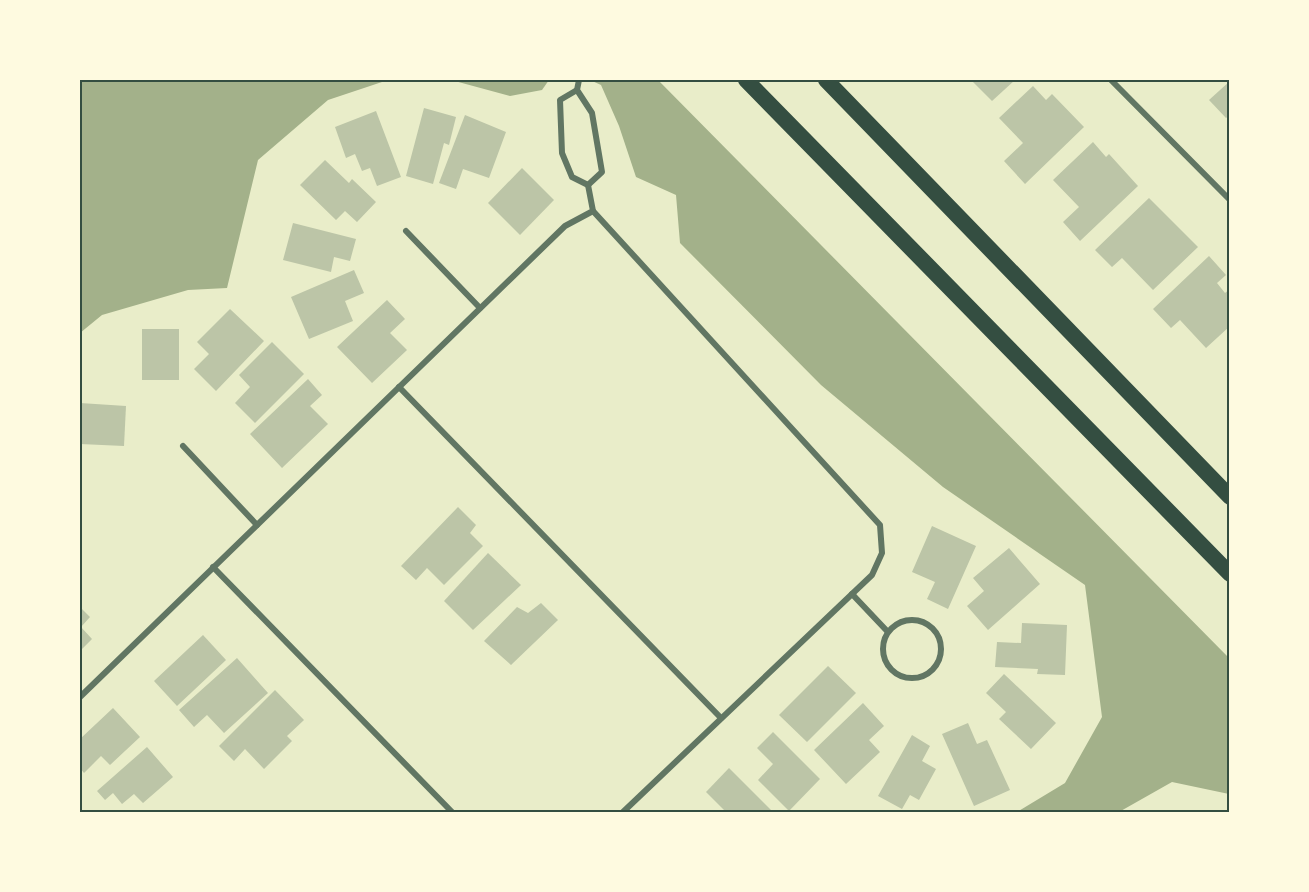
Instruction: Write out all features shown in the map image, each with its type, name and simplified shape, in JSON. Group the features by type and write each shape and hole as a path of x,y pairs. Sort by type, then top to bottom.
{"highway":[{"path":"746,80 1230,574"},
{"path":"826,80 1230,497"}],"street":[{"path":"579,80 577,90 592,113 602,172 588,185"},
{"path":"1111,80 1230,200"},
{"path":"577,90 561,100 562,153 572,177 588,185"},
{"path":"588,185 593,210 880,525 882,553 872,575 623,813"},
{"path":"80,697 565,226 593,210"},
{"path":"406,231 480,308"},
{"path":"399,387 721,718"},
{"path":"183,446 257,525"},
{"path":"213,567 452,813"},
{"path":"852,594 887,631"},
{"path":"920,620 928,624 935,631 941,649 934,668 917,678 897,675 884,659 882,649 887,631 902,621 920,620"}],"shaded area":[{"path":"80,80 388,80 328,100 258,160 227,288 188,290 102,315 80,333"},
{"path":"451,80 549,80 542,90 510,96"},
{"path":"590,80 658,80 1229,658 1229,794 1172,782 1119,812 1017,812 1065,783 1102,717 1085,585 943,487 821,385 680,243 676,195 636,177 619,126 601,85"}],"building":[{"path":"971,80 1015,80 992,101"},
{"path":"1230,81 1230,115 1226,118 1209,100"},
{"path":"1033,86 1046,100 1052,94 1084,127 1025,184 1004,161 1023,143 999,118"},
{"path":"424,108 456,117 449,145 444,143 433,184 406,176"},
{"path":"376,111 401,177 377,186 370,168 362,171 355,154 346,158 335,127"},
{"path":"465,115 506,132 489,178 463,169 456,189 439,183"},
{"path":"1093,142 1106,157 1109,154 1138,186 1080,241 1063,222 1079,207 1053,180"},
{"path":"325,160 349,183 352,179 376,202 357,222 345,211 336,220 300,185"},
{"path":"522,168 554,200 520,235 488,203"},
{"path":"1149,198 1198,247 1153,290 1122,258 1112,267 1095,250"},
{"path":"293,223 356,239 350,261 334,257 331,272 283,260"},
{"path":"1209,256 1226,275 1217,283 1225,293 1230,289 1230,326 1206,348 1180,320 1171,328 1153,309"},
{"path":"354,270 364,293 345,301 353,321 309,339 291,297"},
{"path":"387,300 405,319 390,333 407,350 372,383 337,347"},
{"path":"230,309 264,341 216,391 194,369 209,354 197,342"},
{"path":"142,329 179,329 179,380 142,380"},
{"path":"272,342 304,374 255,423 235,403 250,387 239,375"},
{"path":"308,379 322,395 310,406 328,424 282,468 250,434"},
{"path":"80,403 126,406 124,446 80,444"},
{"path":"458,507 476,525 470,533 483,546 444,585 427,568 416,580 401,566"},
{"path":"932,526 976,546 948,609 927,599 935,582 912,572"},
{"path":"1009,548 1040,584 988,630 967,606 984,591 973,578"},
{"path":"488,553 521,585 473,630 444,601"},
{"path":"541,603 558,620 511,665 484,641 517,607 528,613"},
{"path":"80,607 90,617 81,627 92,639 80,651"},
{"path":"1022,623 1067,625 1065,675 1037,674 1038,669 995,667 997,642 1021,643"},
{"path":"203,635 226,660 177,706 154,681"},
{"path":"237,658 268,693 224,733 207,715 194,727 179,710"},
{"path":"828,666 856,693 807,742 779,715"},
{"path":"1004,674 1056,723 1031,749 999,719 1006,712 986,693"},
{"path":"275,690 304,720 287,736 292,741 264,769 245,749 234,761 219,746"},
{"path":"863,703 884,726 869,740 880,752 846,784 814,750"},
{"path":"113,708 140,737 110,765 101,756 84,773 80,768 80,739"},
{"path":"968,723 977,744 987,740 1010,790 974,806 942,734"},
{"path":"773,732 820,779 789,811 758,780 773,764 757,748"},
{"path":"912,735 930,746 922,761 936,769 919,800 910,795 902,809 878,796"},
{"path":"147,747 173,777 143,803 134,794 122,804 113,793 105,800 97,791"},
{"path":"729,768 773,812 726,812 706,792"}]}
